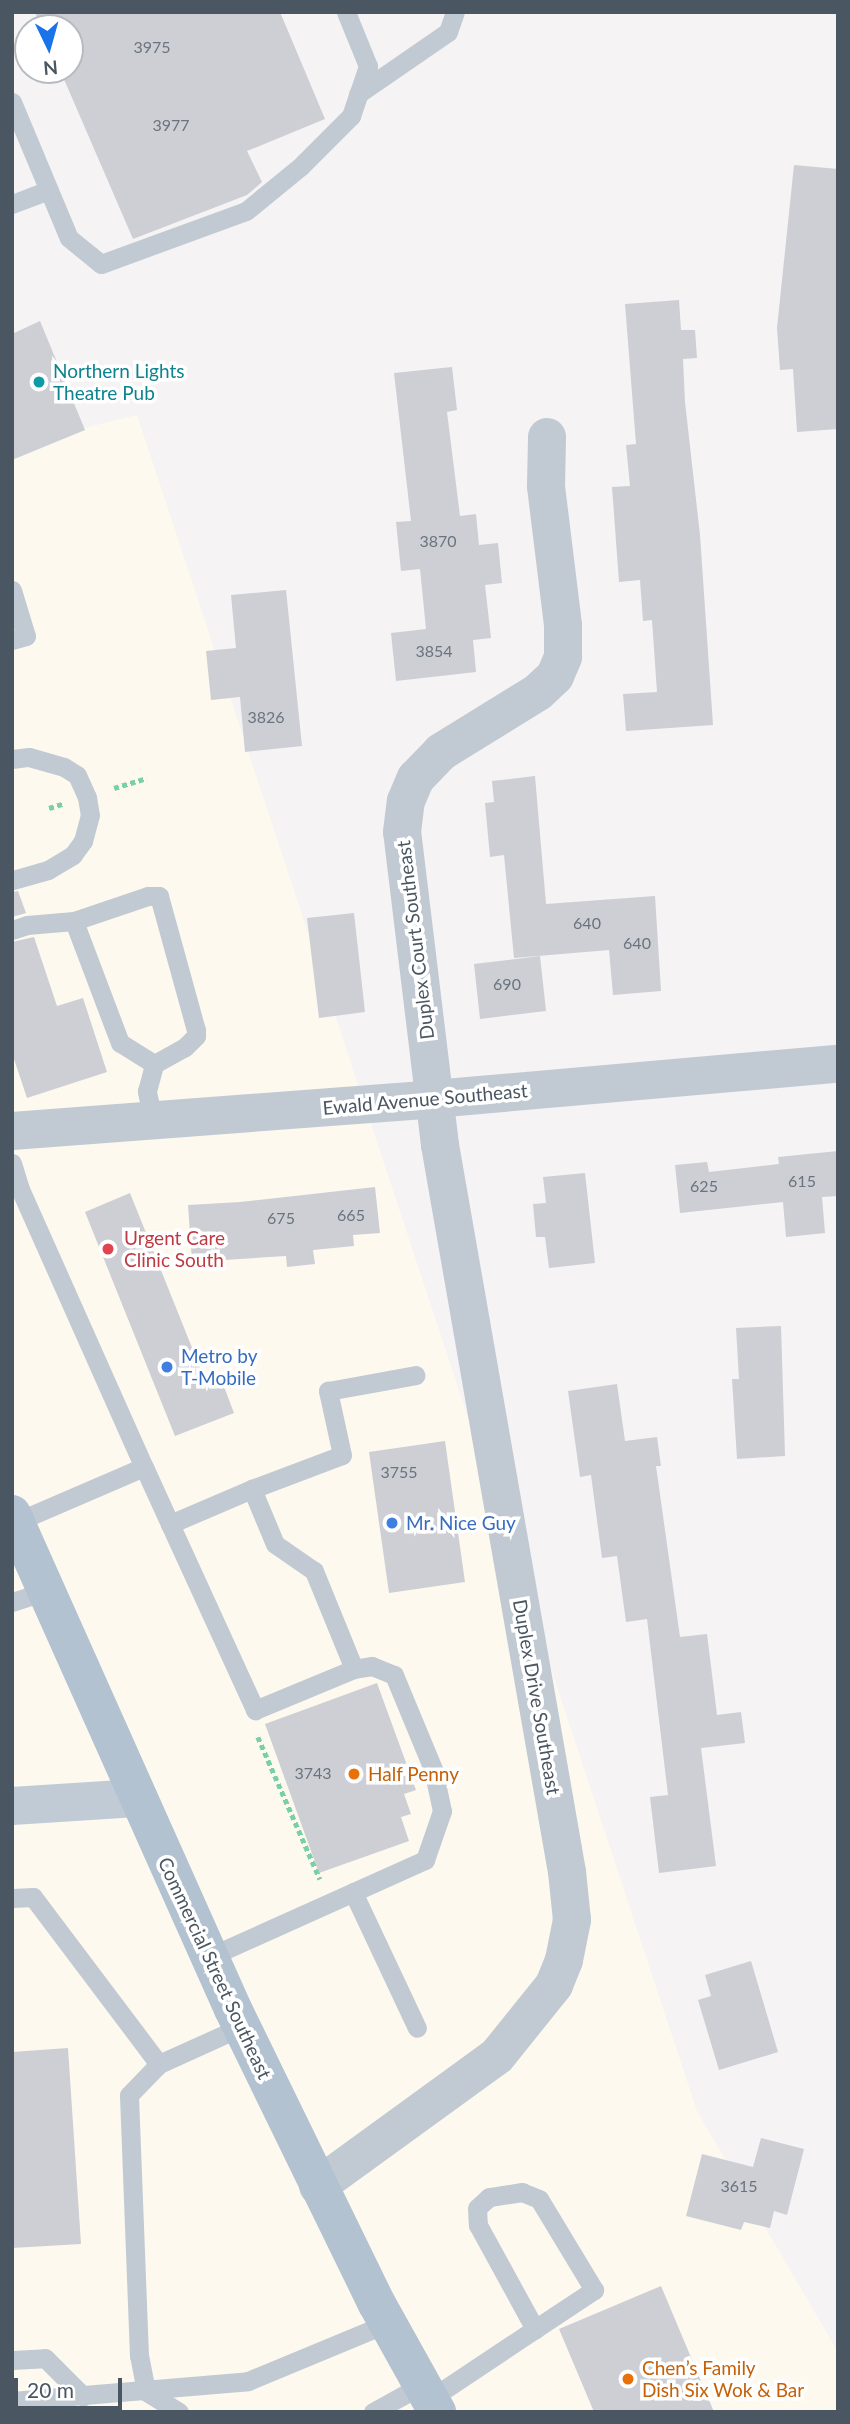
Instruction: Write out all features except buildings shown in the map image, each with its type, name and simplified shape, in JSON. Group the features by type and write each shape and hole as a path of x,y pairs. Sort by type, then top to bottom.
{"main road":[{"name":"Commercial Street Southeast","path":"14,1518 29,1597 137,1798 318,2186 430,2399"}],"street":[{"name":"Duplex Court Southeast","path":"434,1099 402,832 406,801 416,778 441,752 538,692 555,676 563,657 563,625 546,486 547,437"},
{"name":"Ewald Avenue Southeast","path":"12,1131 434,1099 838,1064"},
{"name":"Duplex Drive Southeast","path":"318,2186 497,2056 554,1985 564,1960 572,1920 567,1872 434,1099"},
{"path":"12,1806 137,1798"}],"lane":[{"path":"12,102 69,238 101,264 246,211 301,166 351,116 368,66 346,12"},
{"path":"358,94 448,32 455,12"},
{"path":"12,204 48,190"},
{"path":"12,590 26,636 12,640"},
{"path":"12,759 29,757 64,766 77,775 87,797 90,815 83,841 73,855 48,870 12,880"},
{"path":"21,927 74,921 148,896 159,896 196,1036 177,1052 154,1064 147,1091 153,1120"},
{"path":"74,921 120,1043 154,1064"},
{"path":"12,1163 20,1189 255,1710 354,1669 372,1666 394,1675 433,1769 442,1811 425,1860 209,1957"},
{"path":"170,1524 342,1455 328,1391 416,1374"},
{"path":"14,1518 144,1467"},
{"path":"252,1489 275,1544 314,1571 354,1669"},
{"path":"353,1892 417,2028"},
{"path":"12,1898 33,1897 159,2064"},
{"path":"179,2412 146,2391 139,2356 129,2095 159,2064 242,2027"},
{"path":"373,2412 430,2399 594,2290 539,2199 522,2192 489,2197 477,2208 478,2225 535,2329"},
{"path":"12,2401 248,2381 388,2323"},
{"path":"12,2360 45,2358 83,2396"}],"path":[{"path":"255,1710 255,1730 331,1903"}],"shaded area":[{"path":"137,415 697,2111 838,2352 838,2412 12,2412 12,446"}],"place":[{"name":"Northern Lights Theatre Pub","path":"39,382"},
{"name":"Urgent Care Clinic South","path":"108,1249"},
{"name":"Metro by T-Mobile","path":"167,1367"},
{"name":"Mr. Nice Guy","path":"392,1523"},
{"name":"Half Penny","path":"354,1774"},
{"name":"Chen’s Family Dish Six Wok & Bar","path":"628,2379"}]}
